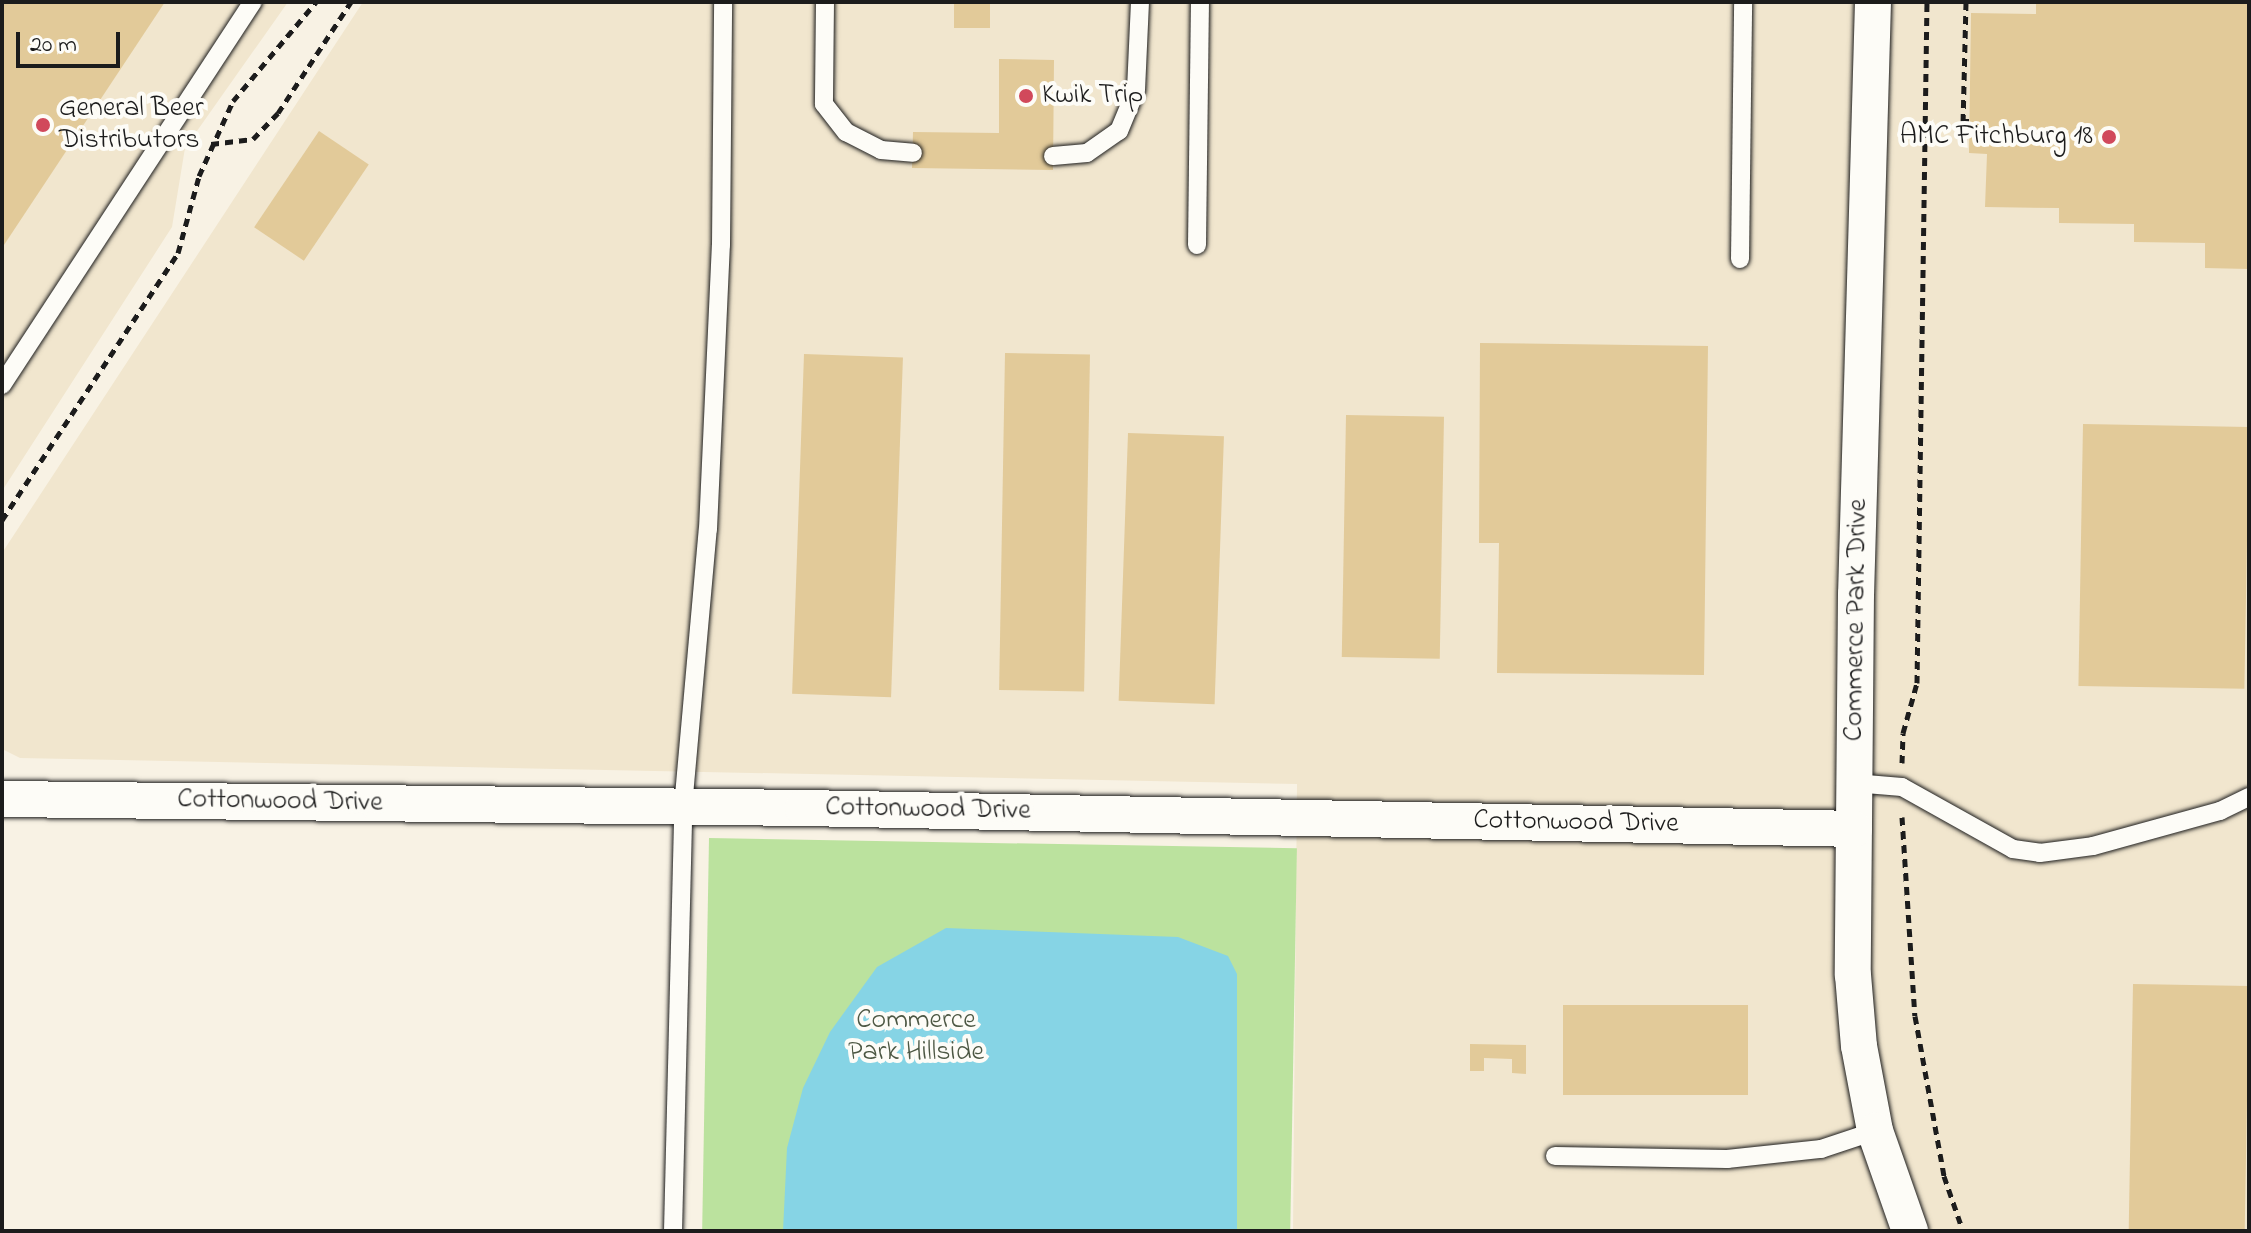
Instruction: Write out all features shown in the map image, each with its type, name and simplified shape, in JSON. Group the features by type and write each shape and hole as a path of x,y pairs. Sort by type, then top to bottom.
{"street":[{"name":"Commerce Park Drive","path":"1873,2 1854,783 1853,975 1859,1046 1875,1131 1910,1231"},
{"name":"Cottonwood Drive","path":"2,799 683,807 1854,829"}],"lane":[{"path":"2,385 253,2"},
{"path":"673,1231 683,807 709,497 721,245 723,2"},
{"path":"825,2 824,104 846,132 881,150 913,153"},
{"path":"1053,156 1087,153 1119,131 1136,90 1140,2"},
{"path":"1197,245 1200,2"},
{"path":"1740,259 1743,2"},
{"path":"1854,783 1902,787 2013,849 2040,853 2093,846 2220,811 2249,797"},
{"path":"1555,1156 1727,1159 1821,1149 1875,1131"}],"path":[{"path":"2,520 178,253 211,144 233,101 316,2"},
{"path":"211,144 253,139 351,2"},
{"path":"1927,2 1917,683 1903,733 1901,856 1909,897 1915,1016 1944,1176 1963,1231"},
{"path":"1966,2 1963,121 1969,121"}],"shaded area":[{"path":"2,2 288,2 185,148 172,227 2,491"},
{"path":"363,2 2249,2 2249,1231 1293,1231 1297,784 20,758 2,749 2,553"}],"green space":[{"name":"Commerce Park Hillside","path":"709,838 1297,848 1290,1231 702,1231"}],"water":[{"path":"946,928 1178,937 1228,956 1237,974 1237,1231 783,1231 787,1148 803,1088 830,1032 877,967"}],"building":[{"name":"General Beer Distributors","path":"2,2 165,2 2,248"},
{"name":"Kwik Trip","path":"954,2 990,2 990,28 954,28"},
{"name":"AMC Fitchburg 18","path":"2036,2 2249,2 2249,269 2205,268 2205,243 2134,242 2134,224 2059,223 2059,208 1985,207 1987,154 1969,153 1971,13 2036,14"},
{"name":"Kwik Trip","path":"999,59 1054,60 1053,170 912,168 913,132 999,133"},
{"path":"319,131 369,165 304,261 254,227"},
{"path":"1480,343 1708,346 1704,675 1497,673 1499,543 1479,543"},
{"path":"1005,353 1090,354 1084,691 999,690"},
{"path":"804,354 903,357 891,697 792,694"},
{"path":"1346,415 1444,417 1440,659 1342,657"},
{"path":"2083,424 2249,427 2244,689 2078,686"},
{"path":"1128,433 1224,436 1215,704 1119,701"},
{"path":"2133,984 2249,986 2245,1231 2129,1231"},
{"path":"1563,1005 1748,1005 1748,1095 1563,1095"},
{"path":"1470,1044 1526,1045 1526,1074 1512,1073 1512,1059 1484,1058 1484,1071 1470,1071"}],"place":[{"name":"Kwik Trip","path":"1026,96"},
{"name":"General Beer Distributors","path":"43,125"},
{"name":"AMC Fitchburg 18","path":"2109,137"}]}
